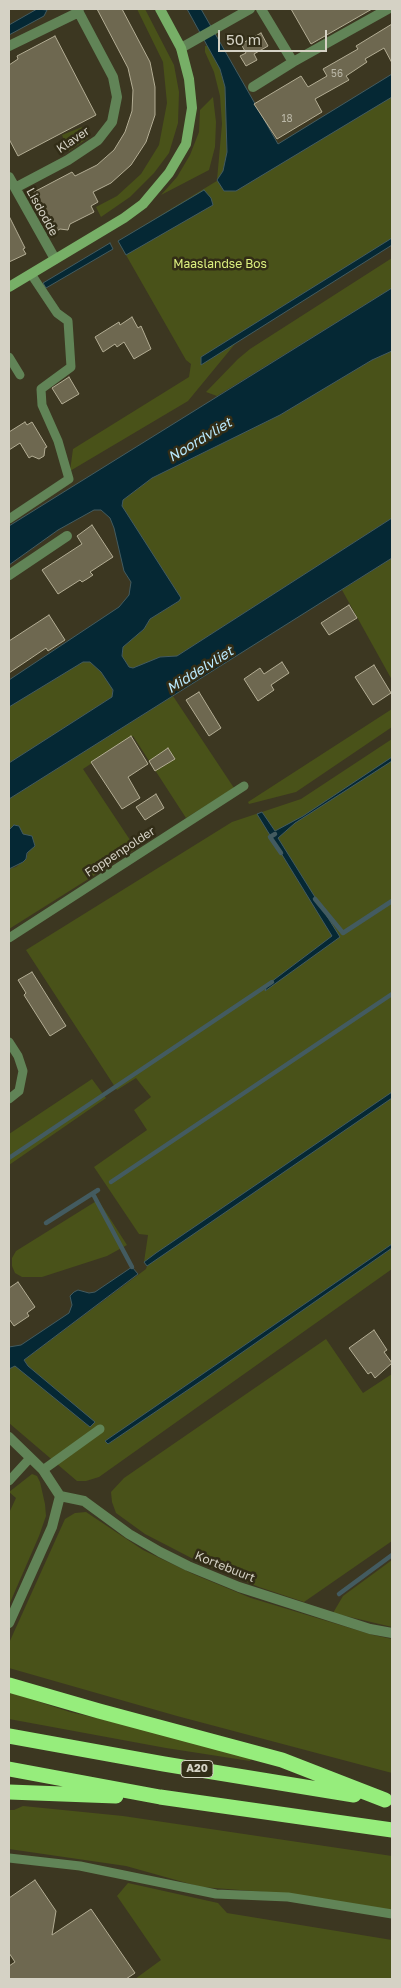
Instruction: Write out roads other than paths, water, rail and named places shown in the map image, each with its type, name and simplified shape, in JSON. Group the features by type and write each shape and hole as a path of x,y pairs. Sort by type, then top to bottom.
{"highway":[{"name":"A20","path":"9,1685 107,1714 282,1760 389,1800"},
{"name":"A20","path":"9,1736 389,1800"},
{"path":"9,1769 160,1797 392,1830"},
{"path":"9,1792 160,1797"}],"street":[{"path":"9,287 124,218 143,204 169,173 186,144 192,108 189,80 181,48 160,9"},
{"path":"181,48 250,9"},
{"path":"262,9 293,62"},
{"path":"253,87 293,62 388,9"},
{"path":"9,46 78,10"},
{"name":"Klaver","path":"15,188 68,160 98,140 112,122 117,97 113,76 78,10"},
{"name":"Lisdodde","path":"9,177 54,259"},
{"path":"9,575 67,536"},
{"path":"9,1437 43,1470 60,1496 52,1527 9,1623"},
{"name":"Kortebuurt","path":"60,1496 84,1501 129,1534 188,1566 239,1587 312,1611 370,1629 392,1633"}],"lane":[{"path":"9,519 69,479 58,441 42,405 41,389 72,367 68,321 57,313 32,274"},
{"path":"9,357 20,375"},
{"name":"Foppenpolder","path":"9,938 244,786"},
{"path":"9,1042 18,1056 23,1071 19,1091 9,1099"},
{"path":"43,1470 100,1429"},
{"path":"9,1481 30,1458"},
{"path":"9,1858 80,1866 216,1894 288,1897 392,1914"}],"water":[{"path":"37,9 47,10 44,16 9,35 9,25"},
{"path":"187,9 201,9 278,144 392,74 392,97 236,191 224,191 217,180 223,171 227,152 225,87 220,69"},
{"path":"204,190 211,198 213,205 126,255 118,241"},
{"path":"392,238 392,245 201,365 201,357"},
{"path":"110,243 113,249 46,288 43,283"},
{"path":"392,288 392,351 372,360 280,415 152,478 123,500 122,506 181,598 150,619 144,629 123,647 122,656 129,667 133,668 160,657 177,656 392,518 392,558 9,799 9,763 112,697 113,690 101,672 90,662 83,662 9,707 9,680 119,607 129,595 131,582 124,571 110,518 101,510 94,510 58,530 9,565 9,526"},
{"path":"392,757 392,761 295,823 278,838 340,937 265,991 267,985 332,936 257,814 262,812 275,831 303,816"},
{"path":"14,825 19,826 23,834 32,836 35,846 27,853 26,859 23,862 9,869 9,830"},
{"path":"392,1092 392,1098 147,1266 144,1262 156,1253"},
{"path":"392,1244 392,1248 204,1379 108,1444 105,1441"},
{"path":"132,1267 138,1274 24,1360 28,1366 95,1422 90,1427 15,1366 9,1369 9,1347 21,1345 69,1313 72,1305 70,1296 74,1292 78,1290 89,1293 95,1292"}],"waterway":[{"path":"275,834 270,837 281,853"},
{"path":"315,899 343,933 392,901"},
{"path":"9,1158 272,982"},
{"path":"111,1182 392,994"},
{"path":"46,1223 98,1190"},
{"path":"93,1194 132,1267"},
{"path":"339,1594 392,1555"}],"park label":[{"name":"Maaslandse Bos","path":"220,264"}],"water label":[{"name":"Noordvliet","path":"200,440"},
{"name":"Middelvliet","path":"200,670"}]}
